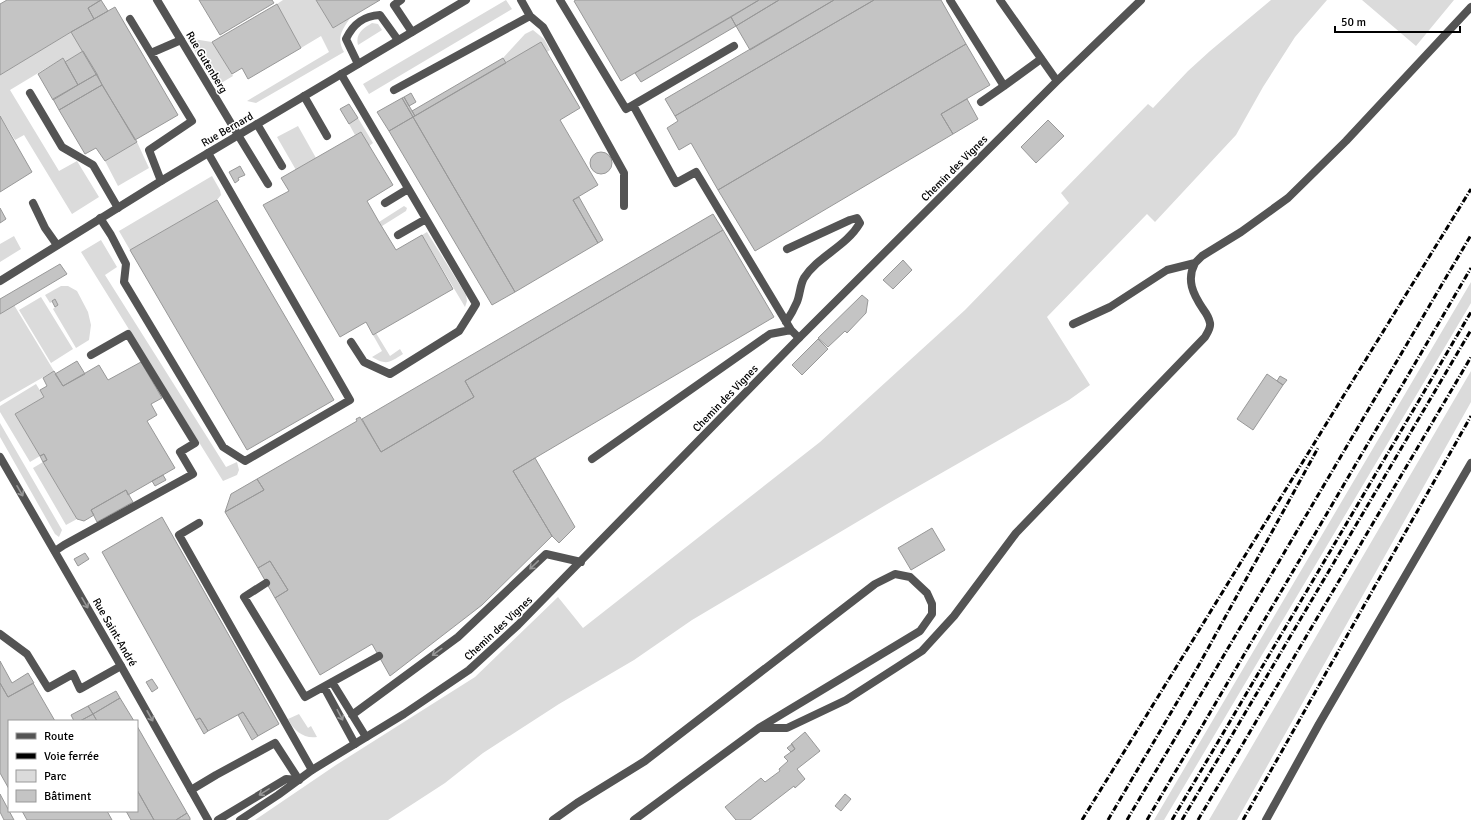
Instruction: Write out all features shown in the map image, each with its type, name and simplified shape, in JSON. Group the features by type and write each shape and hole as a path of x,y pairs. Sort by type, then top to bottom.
{"street":[{"name":"Rue Gutenberg","path":"157,0 268,184"},
{"path":"401,0 394,5 412,32"},
{"name":"Rue Bernard","path":"0,281 161,181 466,0"},
{"path":"521,0 530,16 543,27 624,173 624,206"},
{"path":"560,0 626,109 734,46"},
{"path":"950,0 1004,86"},
{"path":"1000,0 1057,81"},
{"name":"Chemin des Vignes","path":"240,820 312,770 404,714 469,670 518,625 799,338 1057,81 1141,0"},
{"path":"759,728 787,728 846,700 922,651 954,616 1016,533 1204,337 1210,328 1210,323 1197,300 1191,282 1190,276 1195,263 1202,256 1241,232 1288,198 1346,141 1471,7"},
{"path":"358,64 346,39 351,27 370,16 380,15 398,40"},
{"path":"394,90 530,16"},
{"path":"130,19 192,121 149,150 161,181"},
{"path":"151,53 181,40"},
{"path":"980,102 1041,59"},
{"path":"341,74 476,304 459,331 390,374 364,362 351,342"},
{"path":"30,93 62,147 93,165 118,208"},
{"path":"304,96 327,136"},
{"path":"633,105 676,182 696,172 786,322 799,338"},
{"path":"258,124 282,166"},
{"path":"100,218 111,235 126,264 124,282 223,447 245,461 350,400 208,153"},
{"path":"385,203 408,189"},
{"path":"33,204 45,228 57,245"},
{"path":"786,322 797,303 804,279 814,267 848,239 860,224 857,218 850,220 787,249"},
{"path":"398,235 426,219"},
{"path":"1073,324 1110,307 1167,270 1195,263"},
{"path":"592,459 770,334 791,330"},
{"path":"55,551 193,474 180,452 195,443 128,334 91,355"},
{"name":"Rue Saint-André","path":"0,457 208,820"},
{"path":"1266,820 1319,724 1471,463"},
{"path":"199,524 179,535 312,770"},
{"path":"352,715 458,637 546,554 581,562"},
{"path":"553,820 577,803 645,761 875,584 895,574 910,577 927,593 932,604 932,614 920,631 759,728 634,820"},
{"path":"266,583 244,596 305,697 379,656"},
{"path":"0,634 27,654 48,688 73,674 80,688 121,666"},
{"path":"332,682 366,737"},
{"path":"324,687 355,744"},
{"path":"191,790 275,743 299,780"},
{"name":"Chemin des Vignes","path":"218,820 286,779 299,780"}],"green space":[{"path":"283,0 316,0 333,28 350,18 342,30 340,38 344,52 256,103 247,101 329,52 321,36 301,48 277,4"},
{"path":"506,0 512,9 369,94 363,84"},
{"path":"1271,0 1327,0 1295,37 1263,87 1236,135 1155,222 1147,214 1047,317 1090,385 1069,400 889,503 692,620 634,660 559,704 483,753 445,783 388,820 255,820 336,765 475,677 558,597 583,628 820,442 965,310 1069,203 1061,193 1148,104 1153,108 1188,71"},
{"path":"1362,0 1454,0 1416,46"},
{"path":"372,23 378,24 382,30 358,45 357,41 359,34 363,29"},
{"path":"533,30 544,39 550,50 506,63 503,58 525,34"},
{"path":"71,32 83,51 65,62 63,58 10,90 59,171 77,161 99,197 72,214 24,135 15,140 0,116 0,75"},
{"path":"187,38 212,42 233,76 216,86"},
{"path":"358,118 373,143 369,146 361,132 355,135 349,124"},
{"path":"298,126 316,158 296,170 277,137"},
{"path":"137,142 149,168 118,186 105,161"},
{"path":"212,176 220,190 221,195 217,200 130,250 119,231"},
{"path":"404,206 407,208 406,211 382,226 379,222"},
{"path":"427,232 466,295 467,301 465,307 422,235"},
{"path":"14,236 21,249 0,262 0,244"},
{"path":"101,240 117,267 105,275 226,467 237,462 239,470 237,475 223,481 81,252"},
{"path":"1471,282 1471,303 1164,820 1154,820"},
{"path":"61,286 68,286 77,291 88,312 91,325 89,340 76,348 53,309 55,307 52,302 50,303 45,295"},
{"path":"41,297 73,349 51,363 19,310"},
{"path":"14,305 54,371 0,402 0,314"},
{"path":"376,333 390,356 400,349 403,354 388,362 377,360 372,357 382,351 373,335"},
{"path":"1471,371 1471,402 1237,820 1209,820"},
{"path":"36,384 44,397 15,414 40,456 30,462 0,412 0,406"},
{"path":"0,423 62,530 59,537 55,534 0,437"},
{"path":"43,462 77,519 66,525 33,468"},
{"path":"299,714 308,728 311,726 317,737 308,737 293,727 288,719"}],"building":[{"path":"7,0 101,0 88,8 94,19 0,75 0,4"},
{"path":"101,0 108,11 94,19 88,8"},
{"path":"199,0 272,0 274,3 220,35"},
{"path":"316,0 380,0 333,28"},
{"path":"759,0 621,81 574,1"},
{"path":"759,0 779,0 736,26 731,17"},
{"path":"779,0 834,0 750,50 736,26"},
{"path":"834,0 874,0 675,116 665,99"},
{"path":"874,0 941,0 966,44 718,190 691,143 679,150 667,128 678,121 675,116"},
{"path":"277,4 301,48 248,79 242,68 232,74 212,42"},
{"path":"115,7 178,115 135,140 71,32"},
{"path":"731,17 736,26 641,82 635,73"},
{"path":"541,42 580,108 560,120 598,185 573,200 598,243 515,292 413,117"},
{"path":"966,44 990,85 941,114 953,134 755,251 718,190"},
{"path":"83,51 97,74 78,85 65,62"},
{"path":"63,58 78,85 53,100 38,74"},
{"path":"503,58 506,63 415,116 412,111"},
{"path":"97,74 102,85 59,110 53,99"},
{"path":"102,85 137,142 105,161 96,148 85,154 59,110"},
{"path":"411,93 416,102 409,106 404,97"},
{"path":"404,97 415,116 413,117 402,98"},
{"path":"402,98 413,117 389,131 377,112"},
{"path":"967,99 978,119 953,134 941,114"},
{"path":"349,104 358,118 349,124 340,109"},
{"path":"0,116 32,172 0,192"},
{"path":"413,117 515,292 492,305 389,131"},
{"path":"1048,120 1064,136 1036,163 1021,147"},
{"path":"361,132 393,185 367,201 379,222 396,250 422,235 453,289 373,335 366,322 340,337 263,205 289,191 281,178"},
{"path":"601,152 609,155 612,163 609,171 601,174 593,171 590,163 593,155"},
{"path":"240,166 245,175 238,178 239,180 235,183 229,172"},
{"path":"579,197 603,240 598,243 573,200"},
{"path":"217,200 334,400 247,450 130,250"},
{"path":"0,208 6,219 0,223"},
{"path":"713,214 723,230 465,381 474,397 381,452 362,419"},
{"path":"723,230 774,317 513,471 552,536 482,605 390,676 372,644 320,675 275,598 288,590 270,561 258,568 225,512 264,490 257,479 357,421 356,419 360,417 381,452 474,397 465,381"},
{"path":"903,260 912,270 893,289 883,280"},
{"path":"60,264 67,274 0,314 0,299"},
{"path":"862,295 868,300 866,313 847,333 845,331 828,347 818,338"},
{"path":"55,299 58,305 55,307 52,301"},
{"path":"818,339 828,349 802,375 792,365"},
{"path":"77,361 85,374 63,386 55,374"},
{"path":"141,362 162,398 151,404 157,415 147,421 175,468 128,495 126,490 91,510 94,515 84,521 77,519 43,462 47,460 44,454 40,456 15,414 44,397 40,390 47,386 43,378 54,371 63,386 99,365 108,380"},
{"path":"1267,374 1283,385 1253,430 1237,419"},
{"path":"1280,376 1287,380 1283,385 1277,381"},
{"path":"44,454 47,460 43,462 40,456"},
{"path":"535,458 575,527 559,543 552,536 513,471"},
{"path":"163,475 166,480 155,486 152,481"},
{"path":"257,479 264,490 225,512 231,494"},
{"path":"126,490 133,502 97,522 91,510"},
{"path":"162,517 279,724 258,736 243,712 208,731 200,718 196,720 102,552"},
{"path":"932,528 945,550 911,570 898,548"},
{"path":"85,553 89,559 78,566 74,559"},
{"path":"270,561 288,590 275,598 258,568"},
{"path":"0,661 12,683 28,673 34,683 8,697 0,683"},
{"path":"152,679 158,688 152,692 146,682"},
{"path":"0,683 8,697 33,683 54,720 8,720 8,787 0,773"},
{"path":"116,691 120,698 93,714 88,706"},
{"path":"120,698 133,720 96,720 93,714"},
{"path":"88,706 93,714 82,720 74,720 71,715"},
{"path":"243,712 258,736 252,740 238,715"},
{"path":"93,714 96,720 82,720"},
{"path":"200,718 208,731 204,734 196,720"},
{"path":"138,728 187,813 176,820 154,820 138,792"},
{"path":"805,732 820,751 797,769 805,779 795,788 794,786 750,820 736,820 725,807 761,778 765,782 780,771 779,769 788,761 784,757 795,749 791,744"},
{"path":"792,744 795,749 791,752 787,748"},
{"path":"138,792 154,820 131,820 127,812 138,812"},
{"path":"0,794 8,809 8,812 10,812 14,820 4,820 0,812"},
{"path":"845,794 851,799 841,811 835,806"},
{"path":"23,812 108,812 112,820 27,820"},
{"path":"187,813 190,820 176,820"}],"railway":[{"path":"1082,820 1471,189"},
{"path":"1127,820 1471,235"},
{"path":"1147,820 1471,268"},
{"path":"1172,820 1471,312"},
{"path":"1182,820 1471,330"},
{"path":"1198,820 1471,357"},
{"path":"1243,820 1471,416"},
{"path":"1108,820 1200,663 1318,448"}]}
